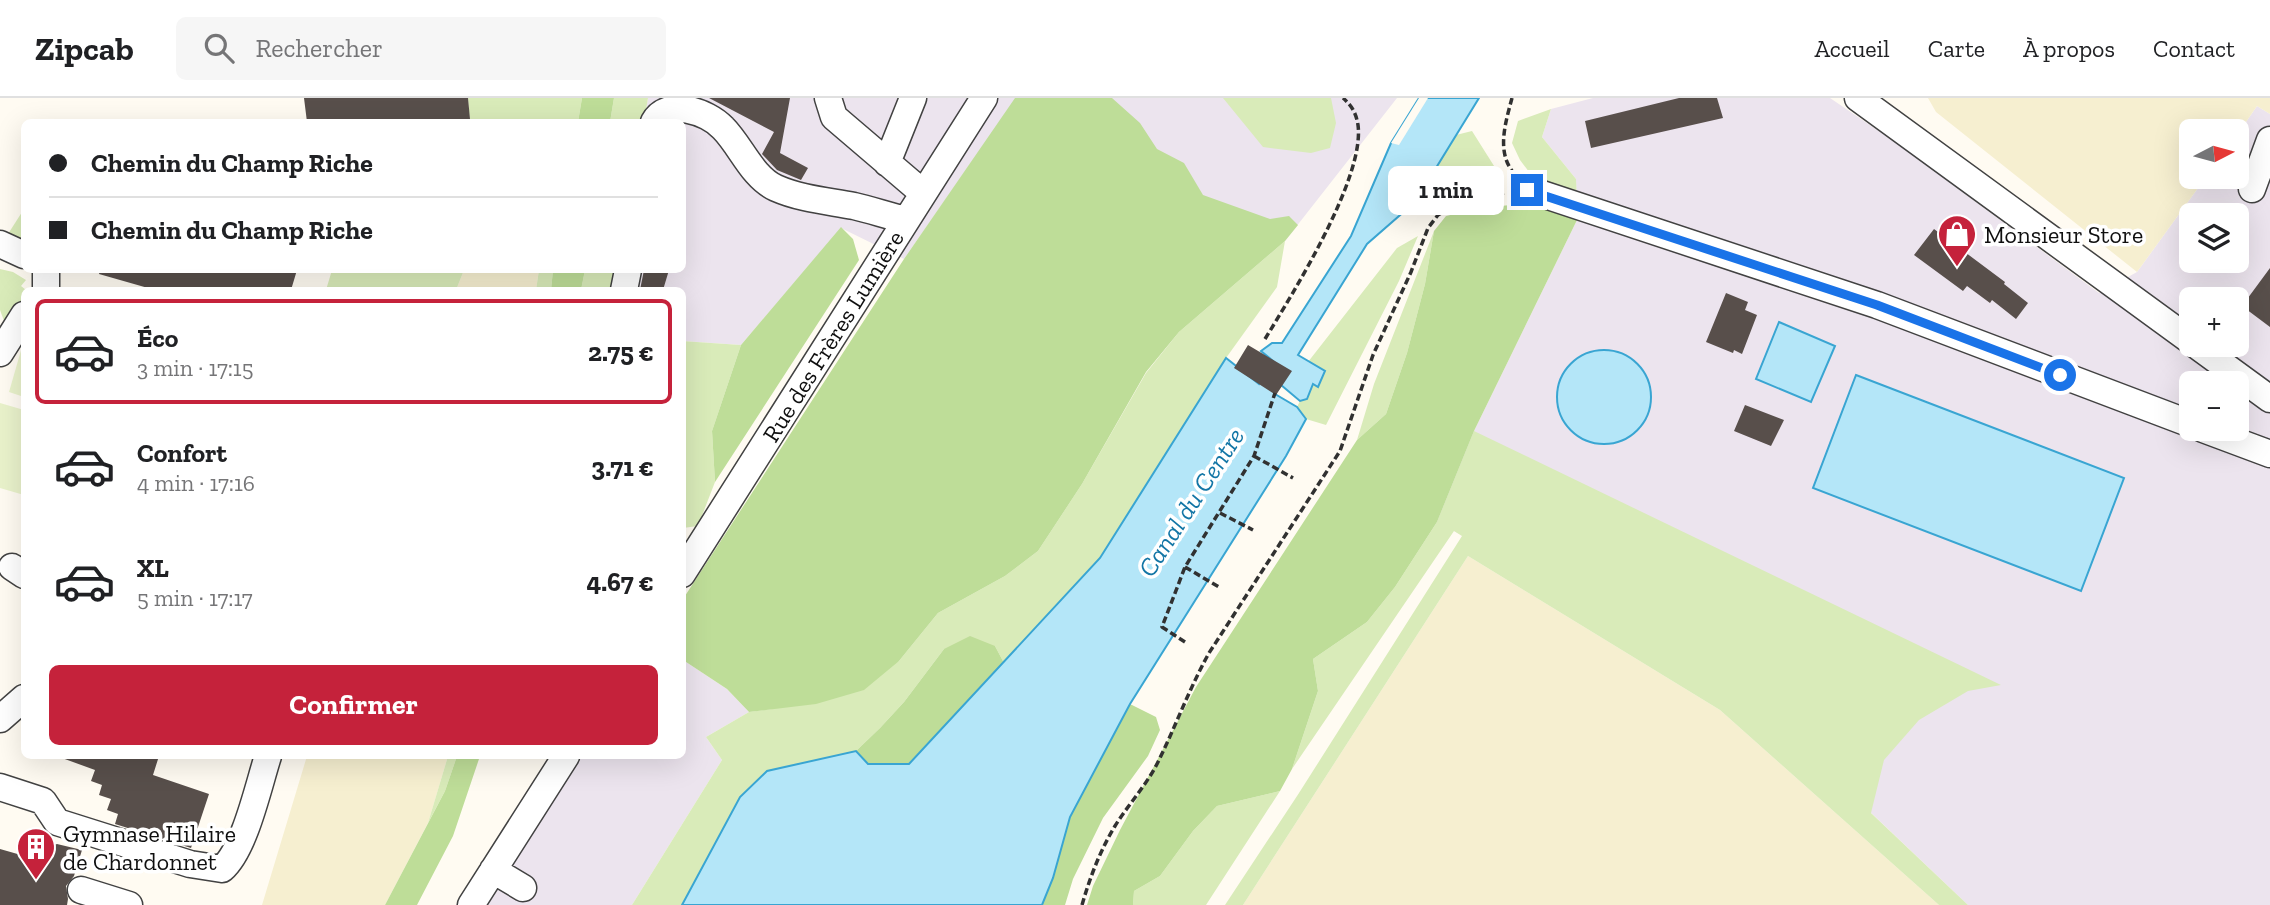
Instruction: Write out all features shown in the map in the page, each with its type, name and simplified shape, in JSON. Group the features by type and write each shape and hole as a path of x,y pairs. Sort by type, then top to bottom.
{"street":[{"path":"828,98 834,117 923,193"},
{"path":"887,163 913,98"},
{"name":"Rue des Frères Lumière","path":"686,567 984,98"},
{"path":"1858,98 2179,332"},
{"path":"655,119 660,112 672,108 683,108 698,114 723,128 755,171 772,186 807,198 906,220"},
{"path":"2252,189 2270,140"},
{"path":"1527,190 1877,305 2179,419"},
{"path":"0,244 21,254"},
{"path":"0,353 21,320"},
{"path":"2212,357 2270,399"},
{"path":"2235,441 2270,454"},
{"path":"0,787 43,801 57,822 178,860 222,869 231,861 240,844 267,759"},
{"path":"471,905 564,759"},
{"path":"494,870 523,888"},
{"path":"81,890 129,905"}],"path":[{"path":"1265,339 1300,282 1331,222 1353,164 1358,126 1353,107 1343,98"},
{"path":"1082,905 1094,867 1115,825 1157,764 1192,684 1209,653 1340,451 1373,355 1408,281 1428,228 1438,215 1453,206 1478,197 1527,190 1507,164 1503,134 1512,98"},
{"path":"1185,642 1162,627 1185,567 1254,456 1275,393"},
{"path":"1254,456 1293,478"},
{"path":"1220,513 1253,530"},
{"path":"1185,567 1219,587"}],"shaded area":[{"path":"648,98 1397,98 1285,241 991,134 904,259 841,228 741,345 686,341 686,287 618,287 621,273 686,273 686,119 644,119"},
{"path":"1593,98 1830,98 1892,140 2099,293 2137,272 2179,214 2179,273 2249,273 2249,203 2187,203 2197,189 2249,189 2248,119 2257,106 2270,114 2270,905 1968,905 1763,710 1592,604 1437,522 1474,431 1577,220 1576,179 1542,137 1551,109"},
{"path":"1928,98 2270,98 2270,114 2257,106 2248,119 2179,119 2179,189 2197,189 2187,203 2179,203 2179,214 2137,272 1936,112"},
{"path":"463,273 539,273 536,287 457,287"},
{"path":"1468,556 1720,710 1939,905 1243,905"},
{"path":"686,662 727,689 749,712 706,737 722,760 632,905 456,905 549,759 686,759"},
{"path":"306,759 447,759 428,823 385,905 262,905"}],"green space":[{"path":"468,98 582,98 578,119 470,119"},
{"path":"582,98 614,98 610,119 578,119"},
{"path":"614,98 648,98 644,119 610,119"},
{"path":"1015,98 1112,98 1140,123 1157,149 1184,163 1203,195 1270,219 1289,216 1298,225 1285,241 1179,332 1146,372 1082,484 1038,551 1005,576 938,613 899,661 864,690 816,704 749,712 727,689 686,662 686,594 904,259"},
{"path":"1223,98 1331,98 1336,123 1330,148 1311,153 1263,147"},
{"path":"1551,109 1542,137 1576,179 1577,200 1539,185 1520,160 1512,143 1518,121"},
{"path":"1472,131 1501,177 1454,193 1432,210 1415,202 1456,135"},
{"path":"1532,203 1577,220 1474,431 1437,522 1395,587 1367,622 1313,659 1318,691 1292,769 1280,791 1217,806 1193,831 1160,876 1134,891 1133,905 1087,905 1093,886 1120,830 1196,687 1357,440 1386,414 1407,353 1425,284 1434,231 1446,216 1480,208"},
{"path":"21,214 21,241 8,234"},
{"path":"841,227 853,239 859,260 715,482 712,431 741,345"},
{"path":"1434,231 1425,284 1407,353 1386,414 1357,440 1374,384"},
{"path":"1418,236 1399,281 1326,425 1306,419 1297,407 1300,401 1307,399 1313,384 1318,387 1325,371 1308,362 1397,248"},
{"path":"1285,241 1277,287 1226,358 1100,558 1004,663 995,646 944,649 904,702 856,751 767,771 740,797 682,905 632,905 722,760 706,737 749,712 772,709 899,661 938,613 1005,576 1038,551 1082,484 1146,373 1179,332"},
{"path":"0,269 13,272 26,280 21,286 21,308 7,329 0,310"},
{"path":"331,273 463,273 457,287 327,287"},
{"path":"539,273 553,273 551,287 536,287"},
{"path":"553,273 584,273 582,287 551,287"},
{"path":"584,273 621,273 618,287 582,287"},
{"path":"686,341 741,345 712,431 715,482 698,526 686,528"},
{"path":"21,350 21,396 9,392"},
{"path":"0,403 21,409 21,494 0,488"},
{"path":"1474,431 2001,685 1968,691 1919,720 1884,760 1871,813 1968,905 1939,905 1720,710 1468,556 1243,905 1225,905 1462,536 1454,531 1292,769 1318,691 1313,659 1367,622 1395,587 1437,522"},
{"path":"970,636 995,646 1004,663 908,764 868,764 856,751 904,702 944,649"},
{"path":"1130,704 1156,717 1160,730 1148,756 1103,818 1073,879 1065,905 1042,905 1053,878 1070,817"},
{"path":"447,759 456,759 445,791 428,823"},
{"path":"456,759 479,759 453,836 417,905 385,905 445,791"},
{"path":"1280,791 1206,905 1133,905 1134,891 1160,876 1193,831 1217,806"}],"water":[{"name":"Canal du Centre","path":"1419,98 1479,98 1415,202 1367,244 1298,355 1325,371 1318,387 1313,384 1307,399 1300,401 1281,385 1275,394 1297,407 1306,419 1286,456 1130,704 1070,817 1053,878 1042,905 682,905 740,797 767,771 856,751 868,764 909,764 1100,558 1226,358 1259,384 1273,361 1261,351 1272,343 1282,343 1351,236 1391,143"},
{"path":"1779,322 1835,346 1811,402 1756,379"},
{"path":"1595,350 1613,350 1638,363 1648,379 1651,397 1648,415 1638,431 1613,444 1595,444 1570,431 1557,406 1557,388 1570,363"},
{"path":"1856,375 2124,478 2081,591 1813,488"}],"pier":[{"path":"1419,98 1428,98 1399,145 1391,143"}],"building":[{"path":"304,98 468,98 470,119 307,119"},
{"path":"709,98 790,98 780,153 808,168 801,180 777,170 762,154 774,132"},
{"path":"1679,98 1717,98 1723,118 1591,148 1585,121"},
{"path":"1934,229 2005,282 2004,284 2028,303 2016,319 1992,300 1990,303 1967,286 1963,291 1914,255"},
{"path":"2270,268 2270,327 2249,311 2249,296"},
{"path":"296,273 292,287 144,287 99,274"},
{"path":"643,273 668,273 664,287 641,287"},
{"path":"1726,293 1748,302 1745,310 1757,315 1742,354 1706,342"},
{"path":"1248,345 1292,371 1276,395 1234,368"},
{"path":"1745,405 1784,420 1771,446 1734,431"},
{"path":"65,759 158,759 153,775 209,794 191,848 115,824 118,814 107,810 111,799 99,795 102,785 91,781 95,770"},
{"name":"Gymnase Hilaire de Chardonnet","path":"57,844 82,850 74,876 66,886 67,905 0,905 0,849 42,861 51,846"}],"place":[{"name":"Monsieur Store","path":"1957,268"},
{"name":"Gymnase Hilaire de Chardonnet","path":"36,881"}],"route":[{"path":"1527,190 1877,305 2060,375"}]}
